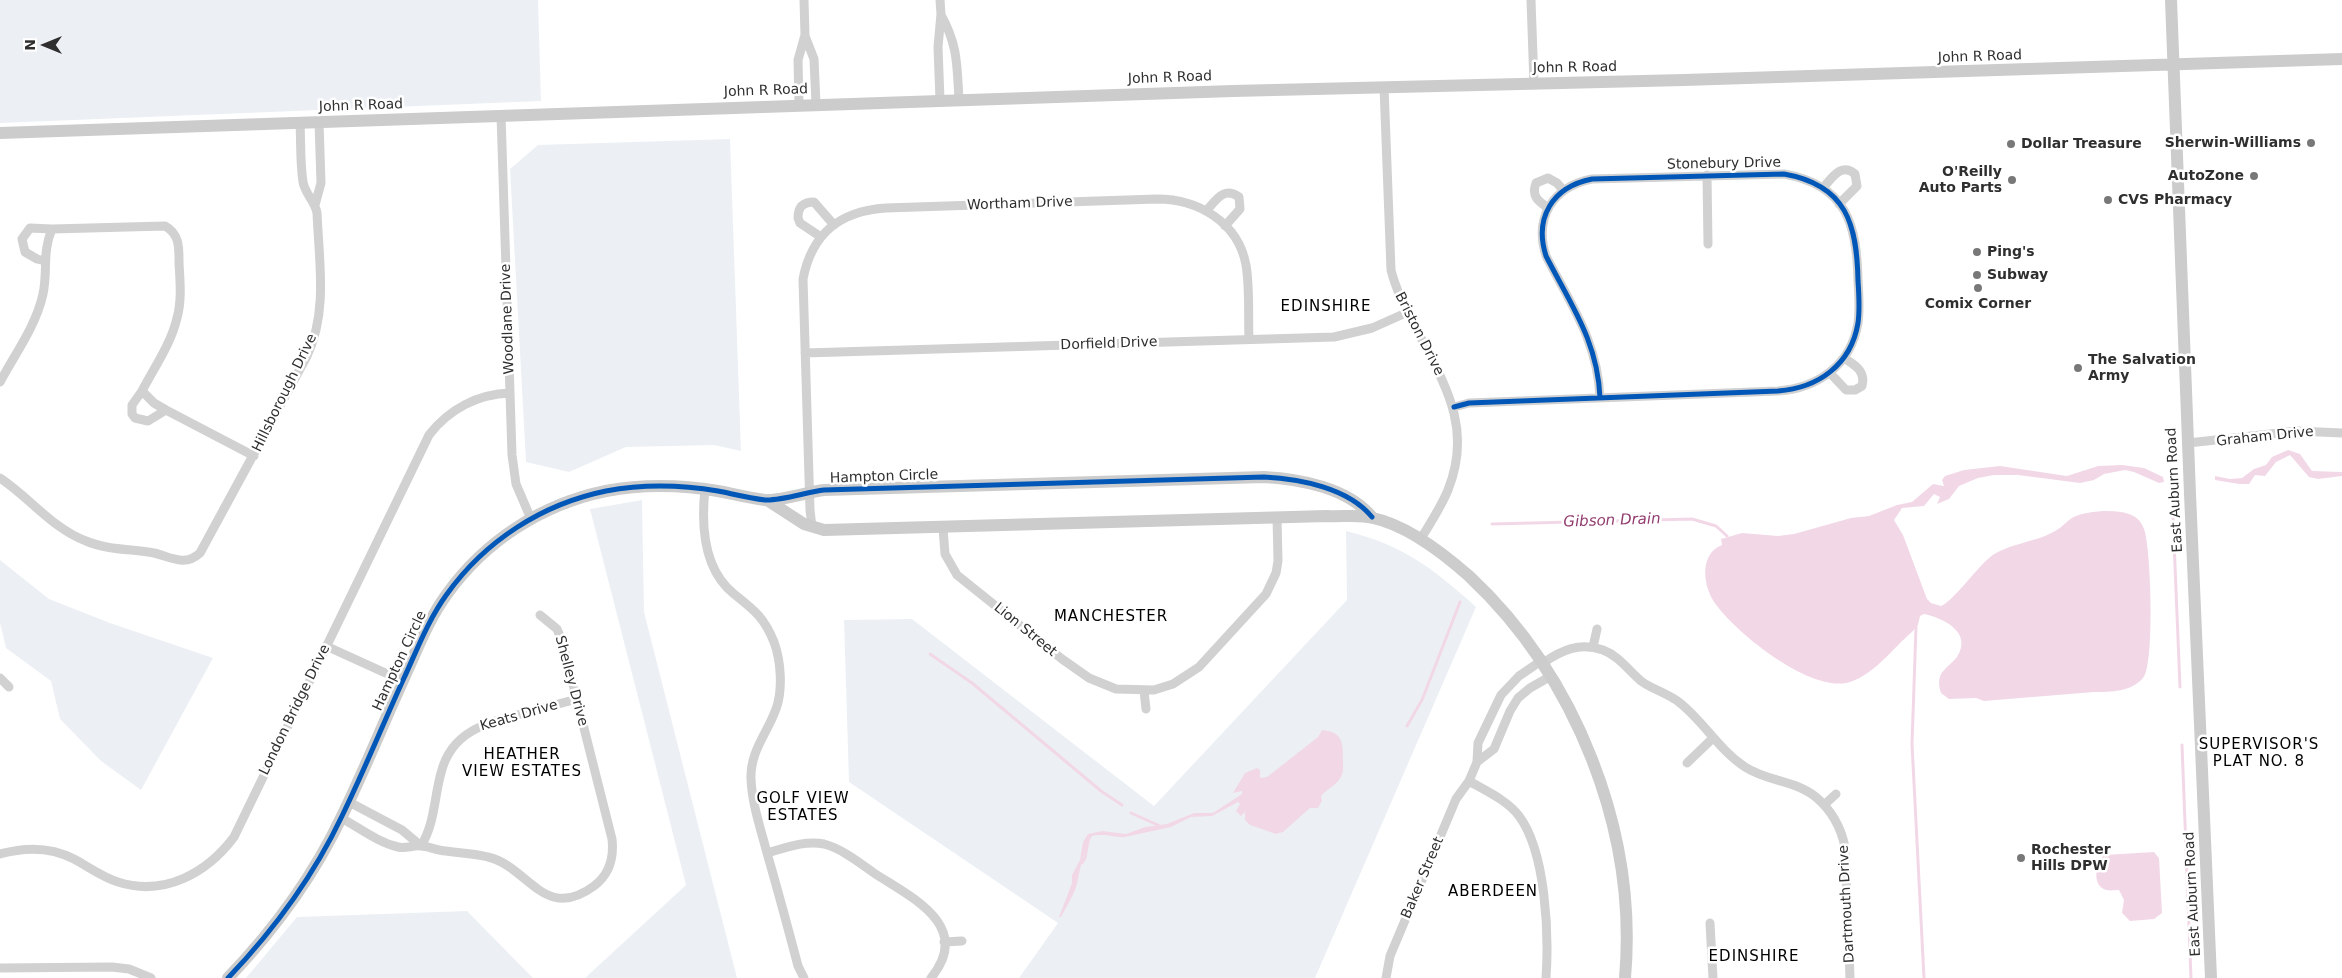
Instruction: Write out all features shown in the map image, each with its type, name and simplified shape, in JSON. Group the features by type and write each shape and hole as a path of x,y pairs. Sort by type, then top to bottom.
{"main road":[{"name":"East Auburn Road","path":"2171,0 2211,978"},
{"name":"John R Road","path":"0,133 940,100 2174,66 2342,59"},
{"name":"Hampton Circle","path":"228,978 260,942 295,894 341,818 430,622 457,581 495,543 531,519 562,504 608,491 666,486 705,489 767,500 810,492 1264,477 1298,481 1324,488 1359,503 1372,517"},
{"name":"Hampton Circle","path":"767,500 804,524 824,530 844,531 1277,517 1372,517 1420,540 1456,564 1511,619 1551,676 1582,737 1613,827 1624,907 1625,978"}],"street":[{"path":"799,105 798,60 805,36 804,0"},
{"path":"940,0 941,14 938,47 940,100"},
{"path":"1531,0 1534,84"},
{"path":"941,14 952,33 956,46 959,100"},
{"path":"805,36 814,60 816,104"},
{"name":"Briston Drive","path":"1384,87 1390,263 1394,283 1454,407 1458,440 1453,476 1448,491 1420,540"},
{"name":"Woodlane Drive","path":"501,115 514,471 520,496 531,519"},
{"name":"Hillsborough Drive","path":"0,478 60,526 86,541 154,553 182,561 196,557 205,547 307,356 316,332 320,306 315,204 321,183 319,122"},
{"name":"Hillsborough Drive","path":"300,123 303,183 315,204"},
{"path":"1823,188 1842,170 1851,171 1855,174 1857,186 1839,204"},
{"name":"Stonebury Drive","path":"1454,407 1469,403 1600,398 1788,390 1811,384 1830,373 1844,358 1850,348 1858,323 1858,260 1854,232 1839,204 1823,188 1804,178 1784,174 1592,179 1563,190 1548,208 1542,230 1542,244 1546,256 1591,342 1598,372 1600,398"},
{"path":"1706,176 1708,244"},
{"path":"1548,208 1534,194 1536,183 1548,178 1557,183 1563,190"},
{"path":"1207,210 1219,196 1225,193 1232,192 1238,197 1240,209 1225,226"},
{"name":"Wortham Drive","path":"812,527 803,279 810,257 820,237 834,225 862,211 895,207 1181,201 1207,210 1225,226 1239,246 1245,264 1249,339"},
{"path":"820,237 800,223 798,211 801,206 805,203 814,202 834,225"},
{"path":"45,261 25,252 22,238 30,228 52,229 157,225 171,229 176,235 179,247 180,274 178,317 169,341 142,391 132,405 132,414 135,418 148,421 166,410"},
{"path":"0,382 39,308 45,285 45,249 52,229"},
{"name":"Dorfield Drive","path":"805,353 1347,336 1372,328 1408,312"},
{"path":"1830,373 1846,390 1855,390 1862,386 1863,376 1861,371 1844,358"},
{"path":"142,391 154,403 166,410 254,456"},
{"name":"London Bridge Drive","path":"0,854 29,849 53,851 73,859 108,878 135,886 156,886 176,882 202,870 216,859 234,837 429,435 448,415 466,404 491,394 510,393"},
{"name":"Graham Drive","path":"2188,444 2297,431 2342,433"},
{"path":"705,489 704,530 714,569 726,587 759,614 777,653 780,687 778,700 756,749 751,770 753,793 767,853 798,966 804,978"},
{"name":"Lion Street","path":"943,528 945,554 956,575 1083,674 1116,689 1144,691 1173,684 1191,673 1229,637 1261,602 1272,585 1276,573 1278,561 1277,517"},
{"name":"Shelley Drive","path":"341,818 388,844 400,848 421,846 502,861 532,887 540,892 558,897 577,895 600,882 609,869 612,858 612,839 562,641 557,629 540,615"},
{"path":"1593,648 1596,629"},
{"path":"326,646 403,681"},
{"name":"Dartmouth Drive","path":"1542,662 1568,648 1593,648 1614,656 1645,684 1682,704 1713,738 1746,768 1764,776 1800,787 1824,805 1839,826 1845,847 1850,978"},
{"name":"Baker Street","path":"1386,978 1386,967 1456,799 1469,781 1477,762 1478,743 1496,702 1511,683 1542,662"},
{"name":"Baker Street","path":"1477,762 1494,749 1510,711 1523,693 1551,676"},
{"path":"0,678 9,687"},
{"path":"1144,691 1146,709"},
{"name":"Keats Drive","path":"421,846 431,823 445,760 451,749 465,734 483,724 577,699"},
{"path":"1496,702 1510,711"},
{"path":"1687,763 1713,738"},
{"path":"1469,781 1506,803 1518,814 1529,833 1538,866 1545,912 1546,978"},
{"path":"1824,805 1836,794"},
{"path":"349,802 402,830 421,846"},
{"path":"767,853 804,844 824,844 835,848 924,906 937,919 944,942 940,966 931,978"},
{"path":"1710,923 1712,978"},
{"path":"944,942 962,941"},
{"path":"0,968 112,966 129,969 151,978"}],"shaded area":[{"path":"0,0 538,0 541,101 0,123"},
{"path":"730,139 741,451 714,445 626,447 569,472 526,462 510,169 538,145"},
{"path":"2288,450 2300,454 2312,471 2342,472 2342,476 2318,479 2309,477 2290,455 2276,462 2265,476 2255,475 2249,484 2215,480 2215,476 2230,479 2242,478 2254,469 2266,465 2272,457"},
{"path":"2122,465 2144,468 2163,477 2164,482 2159,483 2125,470 2104,474 2094,480 2080,483 2018,475 1994,475 1978,478 1959,486 1949,499 1937,504 1940,497 1934,494 1924,506 1902,508 1894,520 1903,535 1927,599 1931,603 1941,606 1951,599 1984,563 1996,553 2047,535 2076,516 2110,511 2123,512 2136,518 2144,529 2148,558 2151,606 2149,652 2147,669 2143,678 2127,689 1984,701 1976,698 1949,699 1941,693 1939,679 1941,674 1957,657 1961,648 1959,633 1947,623 1924,614 1920,616 1918,625 1912,632 1868,673 1850,682 1834,683 1816,679 1797,671 1778,659 1742,632 1717,606 1712,599 1706,582 1706,564 1714,550 1722,545 1721,539 1742,533 1778,536 1794,534 1851,518 1869,516 1897,505 1912,502 1933,484 1944,486 1942,480 1945,476 1964,470 2000,466 2067,476 2098,466"},
{"path":"642,500 644,612 737,978 585,978 686,885 590,509"},
{"path":"1346,531 1384,543 1401,551 1446,581 1476,607 1315,978 1019,978 1058,923 849,782 844,620 912,619 1154,806 1347,600"},
{"path":"0,560 49,599 110,623 213,658 141,790 101,761 60,719 51,681 6,648 0,623"},
{"path":"1322,730 1335,733 1341,740 1343,769 1339,780 1321,796 1322,801 1318,808 1310,808 1283,832 1276,834 1250,825 1245,820 1245,812 1241,816 1236,811 1240,804 1238,802 1212,816 1191,817 1171,827 1125,837 1092,836 1081,865 1074,892 1061,917 1059,917 1072,883 1072,875 1080,860 1083,842 1088,834 1102,831 1126,834 1145,827 1167,824 1194,813 1213,813 1242,794 1242,791 1233,793 1245,773 1257,768 1260,770 1260,778 1267,777 1318,737"},
{"path":"2154,852 2159,858 2162,913 2154,919 2130,921 2122,913 2124,900 2119,890 2106,890 2098,884 2097,868 2104,855"},
{"path":"467,911 533,978 246,978 297,917"}],"waterway":[{"path":"2173,517 2180,687"},
{"name":"Gibson Drain","path":"1492,524 1692,519 1716,526 1727,536"},
{"name":"Gibson Drain","path":"1407,726 1422,700 1460,602"},
{"path":"1916,627 1912,744 1924,978"},
{"path":"930,654 972,683 1101,791 1122,805"},
{"path":"2182,745 2191,978"},
{"path":"1131,813 1160,826"},
{"name":"Gibson Drain","path":"1082,863 1085,858 1088,841"}],"cycle path":[{"path":"1454,407 1469,403 1778,391 1793,389 1819,379 1830,372 1848,351 1854,338 1859,318 1855,242 1851,225 1835,198 1822,187 1805,179 1784,174 1592,179 1566,189 1550,206 1545,217 1542,229 1543,242 1546,256 1574,308 1589,341 1598,378 1600,398"},
{"path":"228,978 276,922 319,860 350,799 423,635 447,594 479,557 497,542 538,515 560,505 606,491 648,486 704,489 771,500 824,490 1264,477 1308,483 1337,492 1362,507 1372,517"}],"place":[{"name":"Sherwin-Williams","path":"2311,143"},
{"name":"Dollar Treasure","path":"2011,144"},
{"name":"AutoZone","path":"2254,176"},
{"name":"O'Reilly Auto Parts","path":"2012,180"},
{"name":"CVS Pharmacy","path":"2108,200"},
{"name":"Ping's","path":"1977,252"},
{"name":"Subway","path":"1977,275"},
{"name":"Comix Corner","path":"1978,288"},
{"name":"The Salvation Army","path":"2078,368"},
{"name":"Rochester Hills DPW","path":"2021,858"}],"district":[{"name":"EDINSHIRE","path":"1326,307"},
{"name":"MANCHESTER","path":"1111,617"},
{"name":"SUPERVISOR'S PLAT NO. 8","path":"2259,754"},
{"name":"HEATHER VIEW ESTATES","path":"522,764"},
{"name":"GOLF VIEW ESTATES","path":"803,808"},
{"name":"ABERDEEN","path":"1493,892"},
{"name":"EDINSHIRE","path":"1754,957"}]}
